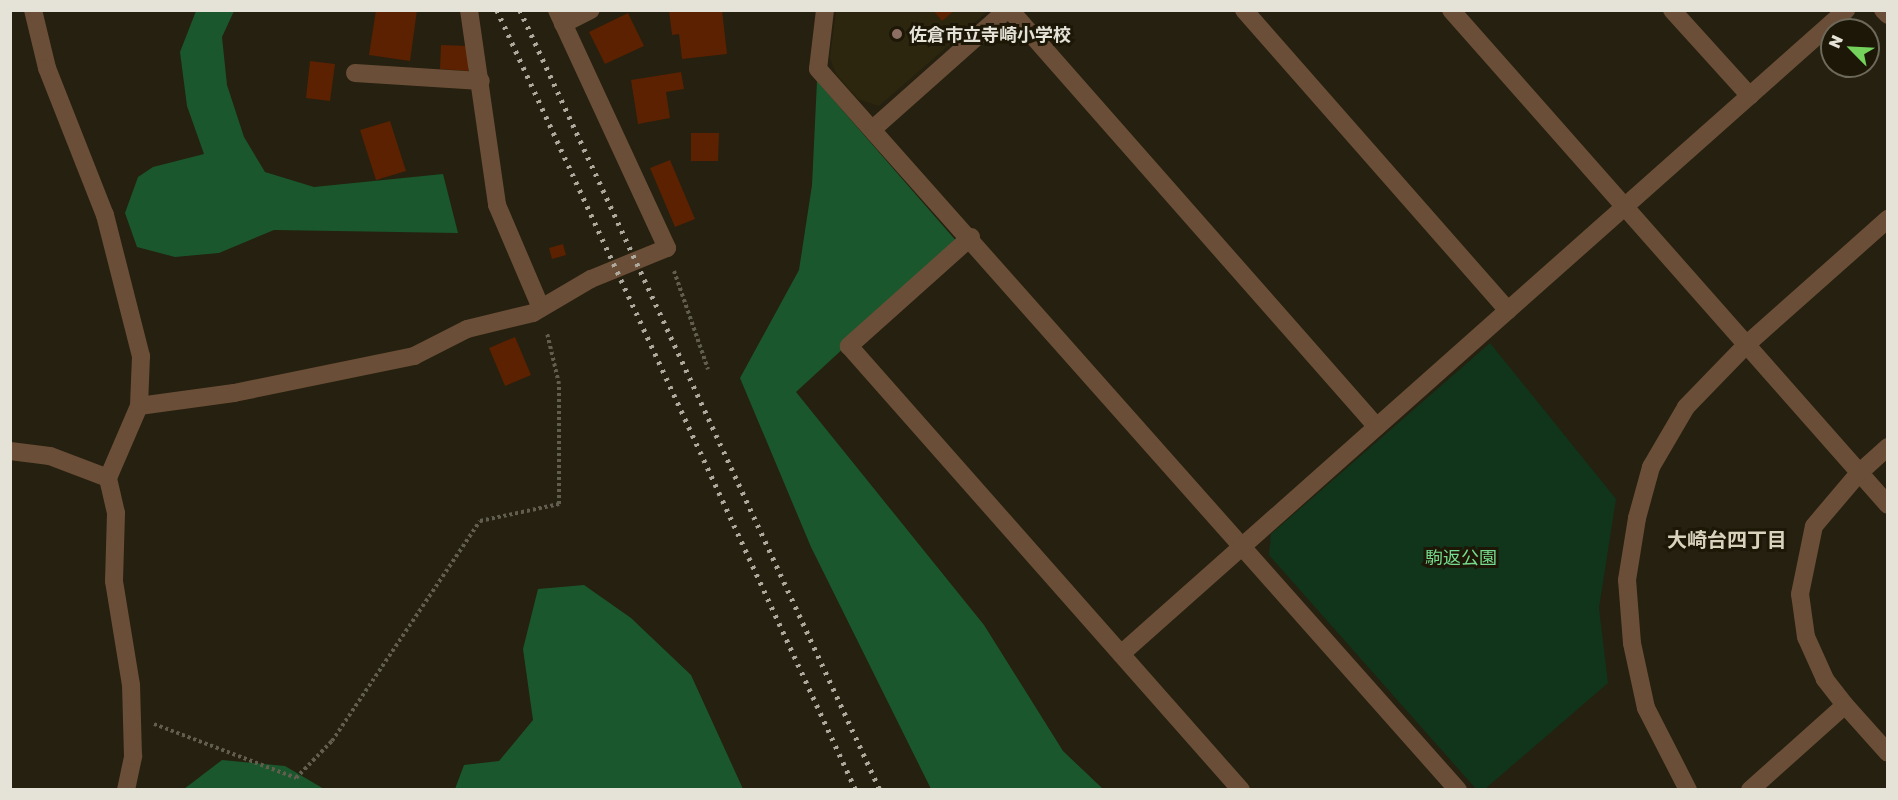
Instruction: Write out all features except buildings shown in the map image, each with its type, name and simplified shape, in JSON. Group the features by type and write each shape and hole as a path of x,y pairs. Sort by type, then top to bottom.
{"street":[{"path":"33,10 47,68 105,215 141,356 139,406 108,478 116,513 114,581 131,685 133,756 126,789"},
{"path":"469,10 481,81 487,154 497,205 542,308"},
{"path":"139,406 234,393 414,356 466,329 542,308 591,279 667,248 560,17 591,10"},
{"path":"825,10 818,69 971,237 1458,789"},
{"path":"874,128 1008,10 1377,427"},
{"path":"1244,10 1508,310"},
{"path":"1451,10 1887,505"},
{"path":"1672,10 1750,96"},
{"path":"1121,654 1846,10"},
{"path":"1883,10 1887,15"},
{"path":"355,73 481,81"},
{"path":"1688,789 1646,708 1632,642 1627,580 1636,518 1652,467 1686,407 1746,345 1887,219"},
{"path":"971,237 849,346 1241,789"},
{"path":"1887,447 1859,473 1814,526 1800,594 1806,637 1825,679 1887,753"},
{"path":"10,451 50,456 108,478"},
{"path":"1750,789 1845,705"}],"path":[{"path":"667,248 708,369"},
{"path":"131,716 296,778 332,741 480,521 559,504 559,384 542,308"}],"shaded area":[{"name":"佐倉市立寺崎小学校","path":"836,11 988,11 879,106 858,99 836,74 830,58"}],"green space":[{"path":"196,11 234,11 222,37 227,85 244,137 265,172 314,187 443,174 458,233 274,230 219,253 175,257 137,247 125,213 138,177 153,167 204,154 187,106 180,52"},
{"path":"817,81 958,243 796,392 984,625 1063,751 1103,789 931,789 811,547 740,378 799,270 812,185"},
{"name":"駒返公園","path":"1490,343 1616,499 1599,608 1608,683 1485,789 1477,790 1269,555 1271,534"},
{"path":"584,585 631,618 691,675 743,789 455,789 464,765 499,761 533,720 523,649 538,589"},
{"path":"222,760 285,766 324,789 184,789"}],"railway":[{"path":"497,10 856,790"},
{"path":"520,10 880,790"}],"place":[{"name":"佐倉市立寺崎小学校","path":"897,34"}],"district":[{"name":"大崎台四丁目","path":"1727,539"}]}
